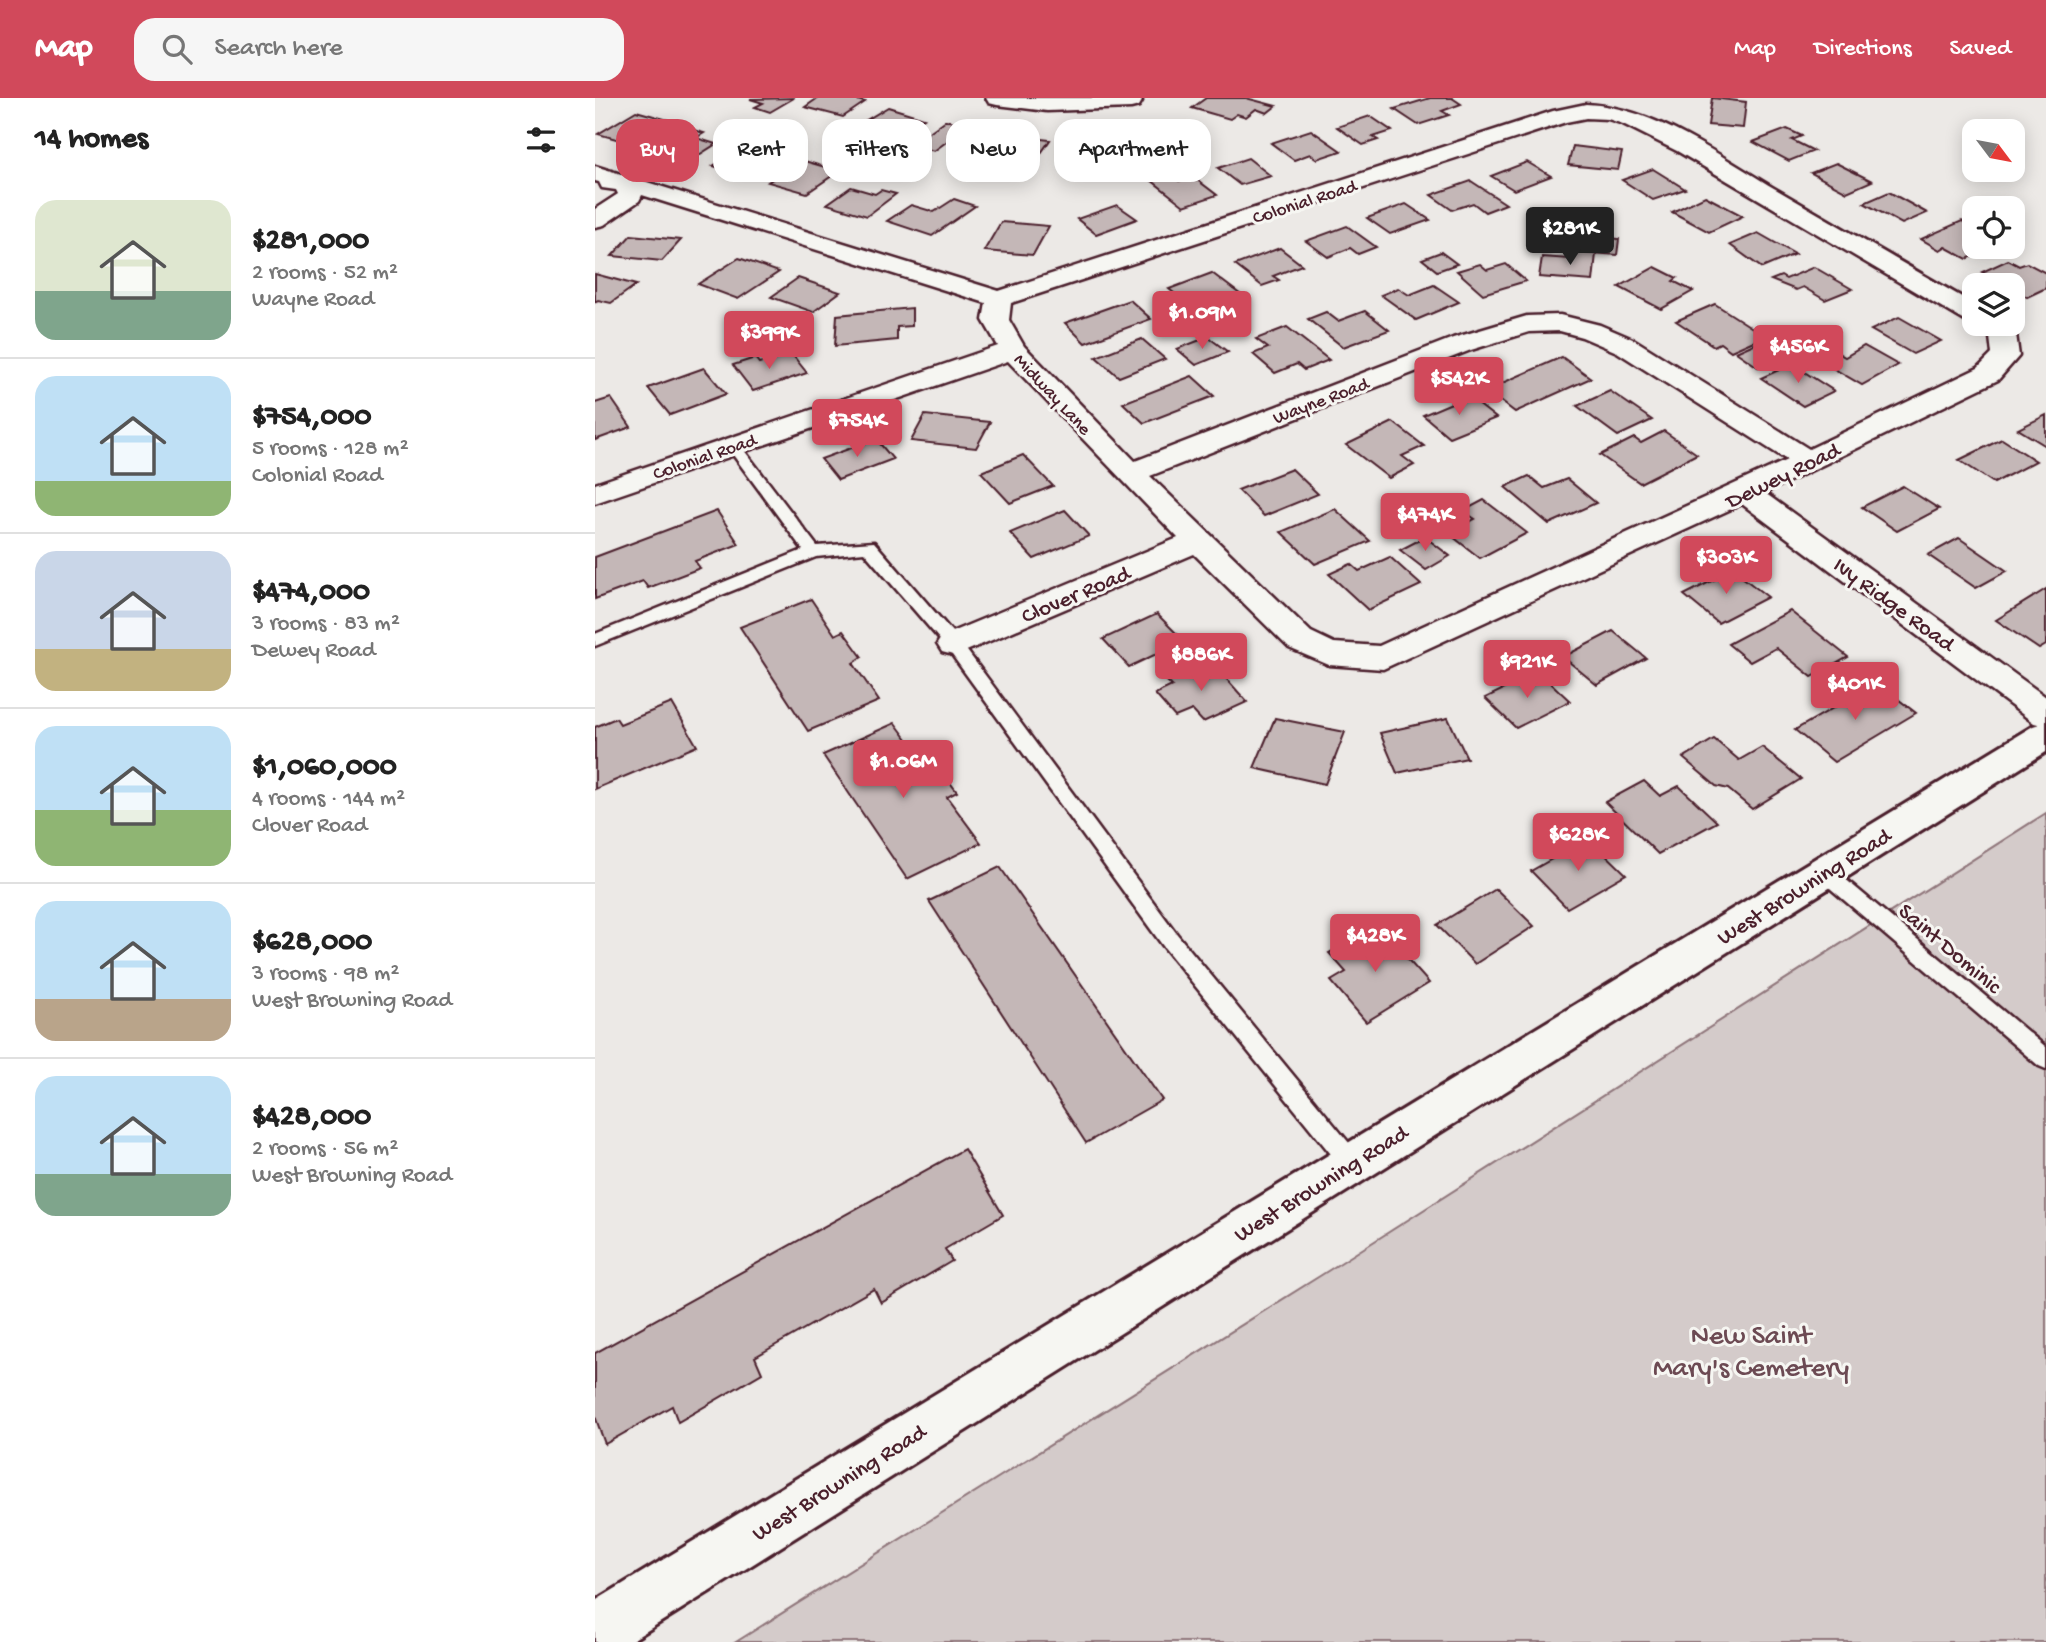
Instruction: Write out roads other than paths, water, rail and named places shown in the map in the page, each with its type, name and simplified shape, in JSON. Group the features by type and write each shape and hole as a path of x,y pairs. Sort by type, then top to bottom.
{"main road":[{"name":"West Browning Road","path":"595,1632 1351,1162 2046,735"}],"street":[{"path":"997,98 1027,105 1063,106 1131,101"},
{"name":"Colonial Road","path":"999,299 1561,116 1585,111 1610,113 1631,119 1685,146 1962,308"},
{"path":"595,173 616,179"},
{"path":"595,186 617,182"},
{"path":"595,220 631,196 624,182"},
{"path":"626,182 999,299"},
{"name":"Midway Lane","path":"999,299 996,320 1013,349 1197,541 1300,640 1329,654 1360,658"},
{"name":"Wayne Road","path":"1129,473 1462,344 1527,324 1560,323 1591,331 1626,346 1808,461"},
{"name":"Dewey Road","path":"1360,658 1383,658 1744,492 1988,374 2005,356 2003,336"},
{"name":"Colonial Road","path":"595,494 732,444 1013,349"},
{"name":"Ivy Ridge Road","path":"1744,492 2046,714"},
{"name":"Clover Road","path":"953,644 1197,541"}],"lane":[{"path":"732,444 813,552"},
{"path":"595,640 813,552 868,546 953,644 1170,940 1351,1162"},
{"name":"Saint Dominic","path":"1824,872 2046,1060"}],"park label":[{"name":"New Saint Mary's Cemetery","path":"1751,1349"}]}
